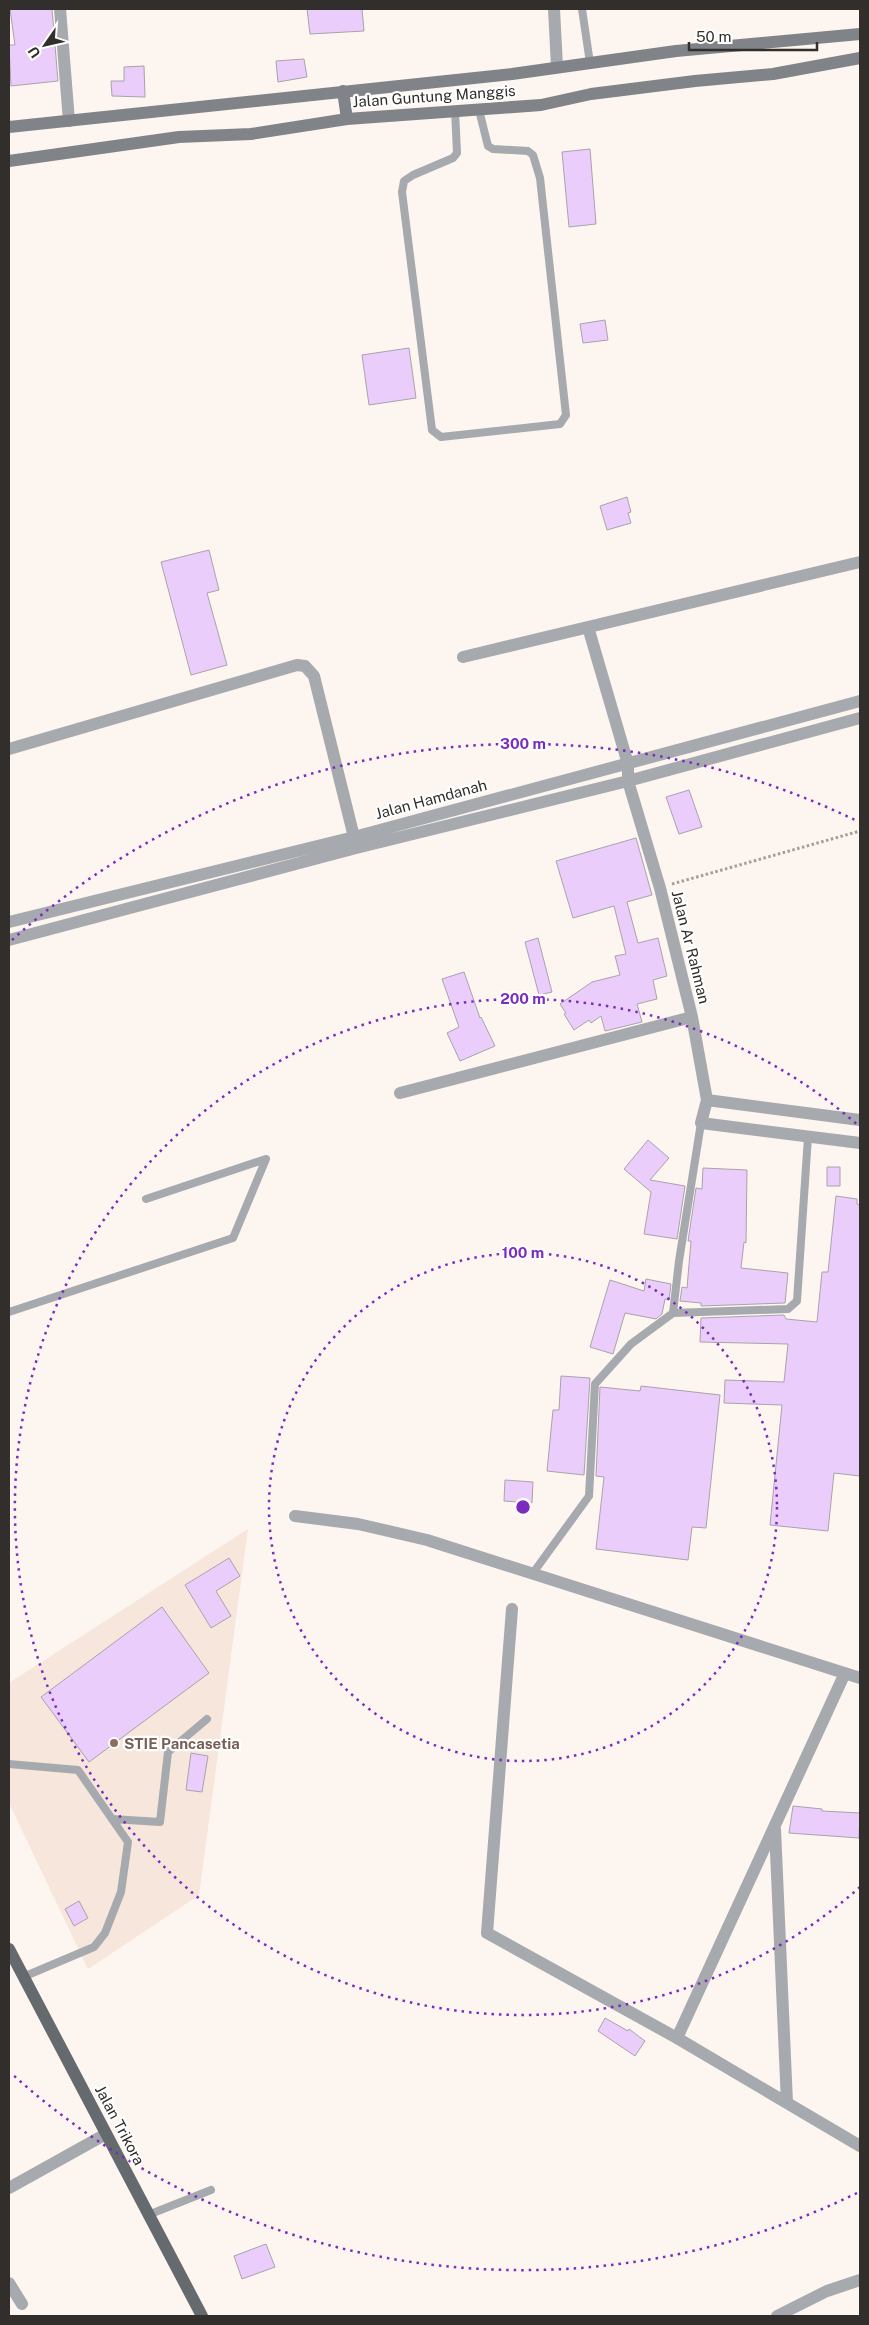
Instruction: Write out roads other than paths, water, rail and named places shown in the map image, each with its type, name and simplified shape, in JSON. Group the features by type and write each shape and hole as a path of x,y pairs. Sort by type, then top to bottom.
{"main road":[{"name":"Jalan Trikora","path":"9,1949 202,2316"}],"street":[{"path":"60,9 69,121"},
{"path":"554,9 557,67"},
{"name":"Jalan Guntung Manggis","path":"9,127 557,67 676,51 860,34"},
{"name":"Jalan Guntung Manggis","path":"9,161 179,137 251,134 347,119 541,105 591,94 695,81 773,74 860,58"},
{"path":"343,91 347,119"},
{"path":"463,657 860,562"},
{"name":"Jalan Ar Rahman","path":"588,627 628,764 628,781 660,888 692,1017 708,1100 701,1123"},
{"path":"9,749 287,667 305,666 314,676 354,837"},
{"name":"Jalan Hamdanah","path":"9,922 354,837 860,701"},
{"name":"Jalan Hamdanah","path":"9,940 356,848 628,781 860,718"},
{"path":"400,1093 692,1017"},
{"path":"701,1123 858,1143 857,1119 708,1100"},
{"path":"295,1516 375,1528 427,1540 860,1678"},
{"path":"512,1609 487,1933 677,2038 860,2146"},
{"path":"677,2038 845,1673"},
{"path":"775,1826 787,2103"},
{"path":"9,2188 106,2134"},
{"path":"777,2316 827,2291 860,2280"},
{"path":"9,2283 22,2304"}],"lane":[{"path":"582,9 590,63"},
{"path":"455,110 457,153 453,158 413,174 404,181 402,192 432,430 441,437 560,424 566,415 540,178 533,156 528,151 493,149 488,146 479,110"},
{"path":"673,1313 679,1261 701,1123"},
{"path":"534,1573 588,1496 595,1384 631,1344 673,1313 788,1309 797,1301 808,1136"},
{"path":"9,1312 233,1238 266,1159 146,1199"},
{"path":"112,1819 160,1822 168,1752 207,1719"},
{"path":"9,1764 78,1770 128,1842 120,1892 105,1933 94,1947 23,1977"},
{"path":"148,2215 211,2190"}],"place":[{"name":"STIE Pancasetia","path":"114,1743"}]}
